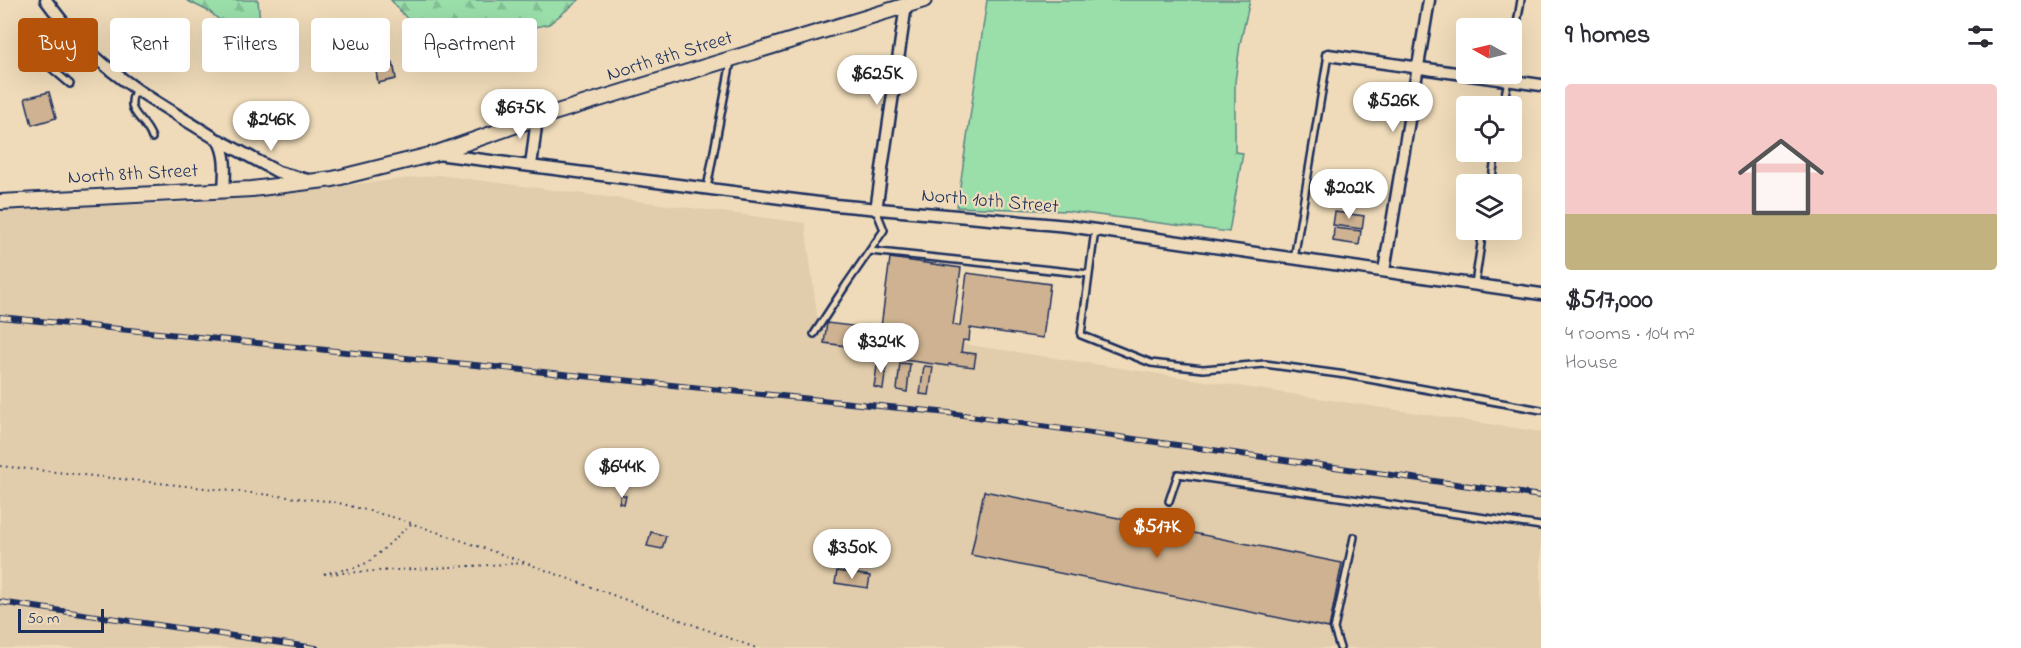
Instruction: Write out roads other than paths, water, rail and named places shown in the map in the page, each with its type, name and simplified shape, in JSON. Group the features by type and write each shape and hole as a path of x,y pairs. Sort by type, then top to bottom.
{"street":[{"path":"46,0 60,18"},
{"name":"North 8th Street","path":"0,202 224,190 317,182 434,153 537,118 924,0"},
{"path":"1384,271 1429,0"},
{"path":"876,210 906,6"},
{"path":"1328,55 1456,72"},
{"path":"98,59 137,88 218,140 278,172 317,182"},
{"path":"1522,80 1541,85"},
{"path":"531,166 537,118"},
{"path":"218,140 225,158 224,190"},
{"name":"North 10th Street","path":"434,153 876,210 1095,230 1541,294"}],"lane":[{"path":"1518,18 1521,0"},
{"path":"1294,259 1328,55"},
{"path":"707,189 732,59"},
{"path":"56,72 70,84"},
{"path":"137,88 131,100 132,108 148,127 152,138"},
{"path":"814,334 884,230 876,210"},
{"path":"1095,230 1081,335 1151,363 1203,369 1265,364 1358,377 1541,410"},
{"path":"1474,284 1481,240"},
{"path":"870,251 1089,274"},
{"path":"1169,501 1178,474 1541,526"},
{"path":"1340,648 1334,629 1354,537"}],"railway":[{"path":"0,317 949,413 1541,496"},
{"path":"0,602 316,648"}]}
